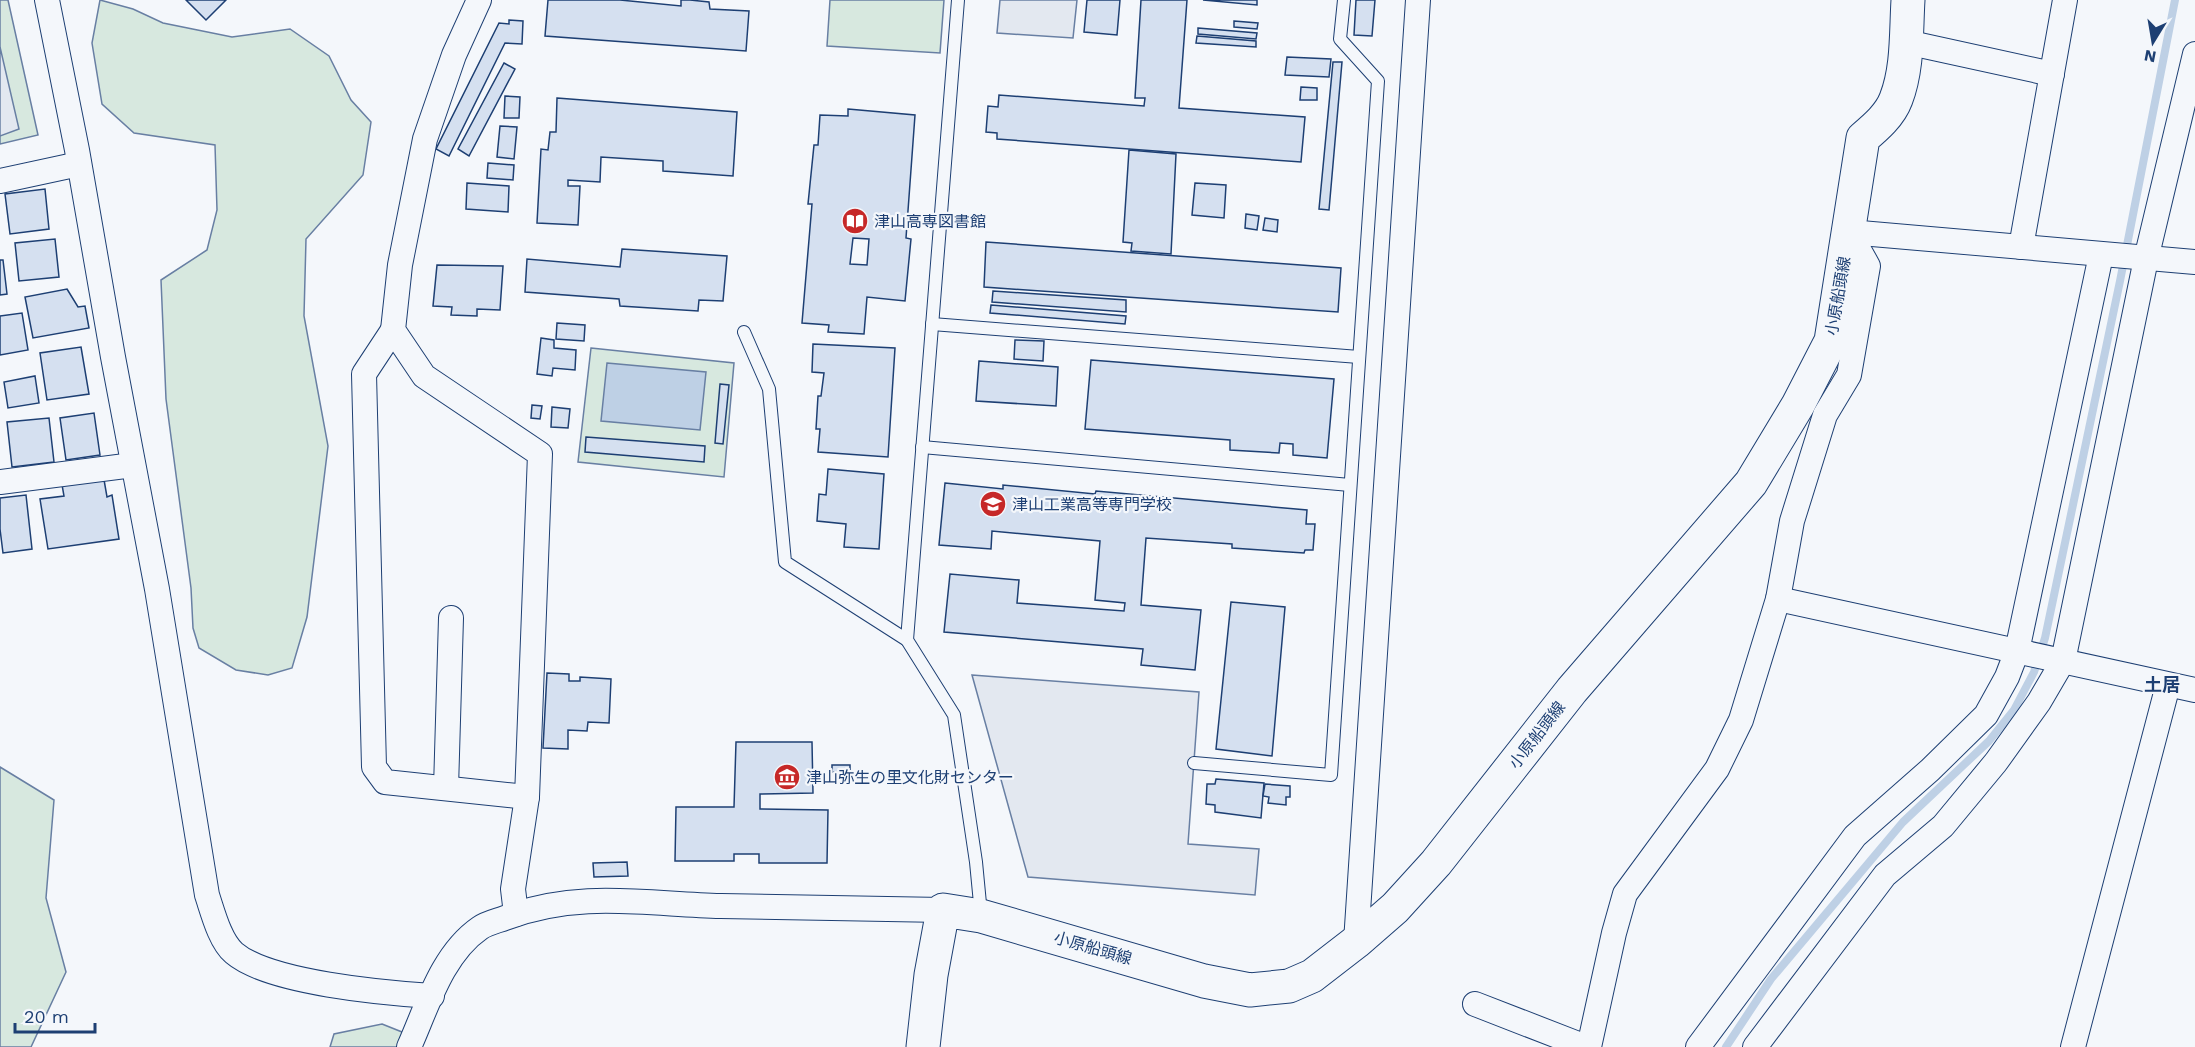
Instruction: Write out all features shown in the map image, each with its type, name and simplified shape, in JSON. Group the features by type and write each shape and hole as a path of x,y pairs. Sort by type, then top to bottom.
{"main road":[{"name":"小原船頭線","path":"943,910 981,916 1203,981 1250,990 1289,986 1312,976 1395,908 1436,863 1572,690 1751,483 1798,405 1831,341 1863,138 1882,121 1896,100 1905,65 1908,0"},
{"path":"923,1047 931,975 943,910"}],"street":[{"path":"47,0 157,589 207,895 218,928 234,953 263,968 310,981 432,996"},
{"path":"479,0 454,55 425,140 400,265 393,330 364,375 374,767 385,782 527,797"},
{"path":"1356,942 1418,0"},
{"path":"2021,247 2065,0"},
{"path":"1906,42 2052,74"},
{"path":"1755,1047 1885,874 1943,826 1996,762 2039,702 2064,662 2146,259 2195,54"},
{"path":"0,182 79,164"},
{"path":"1849,232 2195,262"},
{"path":"1475,1004 1587,1047 1625,894 1717,769 1741,720 1778,599 1792,521 1825,415 1849,375 1868,266 1849,232"},
{"path":"1698,1047 1855,836 1930,770 1986,715 2007,677 2017,651 2101,255"},
{"path":"393,330 424,376 540,454 527,797 513,889 516,914"},
{"path":"0,482 133,465"},
{"path":"1778,599 2195,690"},
{"path":"446,789 452,618"},
{"path":"2073,1047 2168,684"},
{"path":"409,1047 456,950 481,927 516,914 554,904 601,899 702,906 943,910"}],"lane":[{"path":"907,640 958,0"},
{"path":"1194,763 1330,775 1378,81 1340,39 1344,0"},
{"path":"932,324 1359,357"},
{"path":"744,332 769,389 786,562 907,640 954,715 976,862 981,916"},
{"path":"922,447 1350,485"}],"shaded area":[{"path":"0,0 8,0 38,135 0,144"},
{"path":"100,0 133,9 163,23 232,37 290,29 329,56 351,100 371,122 363,175 306,239 304,316 328,446 307,617 292,668 268,675 236,670 199,648 193,628 191,588 166,399 161,280 207,250 217,210 215,145 134,133 102,104 92,43"},
{"path":"830,0 944,0 940,53 827,46"},
{"path":"1000,0 1077,0 1073,38 997,33"},
{"path":"0,47 19,129 0,136"},
{"path":"591,348 734,363 724,477 578,462"},
{"path":"972,675 1199,692 1188,844 1259,849 1255,895 1028,877"},
{"path":"0,767 54,800 46,898 66,972 31,1047 0,1047"},
{"path":"382,1024 422,1040 418,1047 330,1047 334,1034"}],"water":[{"path":"607,363 706,372 700,430 601,421"}],"building":[{"path":"186,0 226,0 206,20"},
{"path":"548,0 620,0 681,6 681,0 690,0 709,2 710,9 749,11 746,51 545,36"},
{"path":"1087,0 1120,0 1117,35 1084,32"},
{"path":"1141,0 1187,0 1179,108 1305,117 1301,162 997,139 997,133 986,132 988,106 998,107 999,95 1144,106 1145,98 1135,98"},
{"path":"1203,0 1257,0 1257,5"},
{"path":"1356,0 1375,0 1372,36 1354,35"},
{"path":"509,20 523,21 522,44 505,43 449,156 436,149 499,23 509,24"},
{"path":"1234,21 1258,23 1257,29 1234,27"},
{"path":"1198,28 1257,33 1256,39 1198,34"},
{"path":"1197,36 1256,41 1256,47 1196,43"},
{"path":"1287,57 1331,59 1329,77 1285,75"},
{"path":"1333,62 1342,62 1329,210 1319,209"},
{"path":"504,63 515,69 469,156 458,149"},
{"path":"1301,87 1317,88 1317,100 1300,100"},
{"path":"505,96 520,97 519,118 504,118"},
{"path":"557,98 737,112 733,176 663,171 663,161 601,157 600,182 568,180 568,186 580,186 578,225 537,223 541,149 548,150 550,132 556,132"},
{"path":"848,109 915,115 906,238 911,239 905,301 867,297 864,334 828,332 829,325 802,323 812,204 808,204 814,145 818,145 820,115 848,116","holes":["853,238 869,239 867,265 850,264"]},
{"path":"500,126 517,127 514,159 497,157"},
{"path":"1129,150 1176,154 1171,254 1131,251 1132,243 1123,242"},
{"path":"488,163 514,165 513,180 487,178"},
{"path":"467,183 509,186 508,212 466,209"},
{"path":"1195,183 1226,185 1224,218 1192,215"},
{"path":"45,189 49,229 10,234 5,194"},
{"path":"1246,214 1259,216 1257,230 1245,228"},
{"path":"1265,218 1278,220 1277,232 1263,230"},
{"path":"55,239 59,277 19,281 15,243"},
{"path":"986,242 1341,268 1338,312 984,287"},
{"path":"622,249 727,256 723,301 699,300 698,311 620,306 619,299 525,292 527,259 620,267"},
{"path":"0,260 3,260 7,294 0,295"},
{"path":"437,265 503,266 500,310 477,309 477,316 451,315 452,307 433,306"},
{"path":"67,289 78,307 85,306 89,328 33,338 25,297"},
{"path":"993,291 1126,300 1126,312 992,302"},
{"path":"991,305 1126,316 1125,324 990,313"},
{"path":"22,313 28,350 0,355 0,316"},
{"path":"557,323 585,325 584,341 556,339"},
{"path":"541,338 554,340 554,348 576,350 575,370 553,368 552,376 537,374"},
{"path":"1015,340 1044,341 1043,361 1014,359"},
{"path":"813,344 895,348 888,457 818,452 820,429 816,429 818,396 821,396 824,373 812,372"},
{"path":"81,347 89,394 47,400 40,353"},
{"path":"1091,360 1334,379 1327,458 1293,455 1293,444 1280,443 1279,453 1230,450 1230,440 1085,429"},
{"path":"979,361 1058,367 1056,406 976,401"},
{"path":"35,376 39,403 8,408 4,382"},
{"path":"720,384 729,385 723,444 715,443"},
{"path":"532,405 542,406 540,419 531,418"},
{"path":"552,407 570,409 568,428 551,427"},
{"path":"94,413 100,455 66,460 60,418"},
{"path":"49,418 54,462 12,467 7,422"},
{"path":"586,437 705,446 704,462 585,452"},
{"path":"828,469 884,474 879,549 844,547 846,524 817,521 819,494 826,495"},
{"path":"103,474 107,497 112,495 119,539 48,549 40,499 64,496 61,479"},
{"path":"945,483 1003,489 1003,485 1095,494 1096,491 1307,510 1306,524 1315,524 1313,550 1305,550 1304,553 1232,548 1232,544 1146,538 1141,605 1201,610 1195,670 1141,665 1143,649 944,632 950,574 1019,580 1017,603 1124,611 1125,603 1095,600 1100,541 992,531 991,549 939,545"},
{"path":"26,495 32,549 3,553 0,498"},
{"path":"1231,602 1285,607 1272,756 1216,749"},
{"path":"547,673 569,674 569,681 580,681 580,677 611,679 609,723 588,722 587,731 568,730 568,749 543,748"},
{"path":"736,742 812,742 813,793 760,794 760,809 828,810 827,863 759,863 759,854 734,854 734,861 675,861 676,807 734,807"},
{"path":"832,765 850,765 850,772 832,772"},
{"path":"1216,779 1264,783 1261,818 1215,812 1215,805 1206,804 1207,784 1215,784"},
{"path":"1265,784 1290,786 1290,797 1286,797 1286,805 1268,803 1269,797 1263,796"},
{"path":"627,862 628,876 594,877 593,863"}],"waterway":[{"path":"1726,1047 1771,979 1903,822 1989,741 2014,710 2034,672 2045,638 2120,281 2175,0"}],"place":[{"name":"津山高専図書館","path":"855,221"},
{"name":"津山工業高等専門学校","path":"993,504"},
{"name":"津山弥生の里文化財センター","path":"787,777"}],"district":[{"name":"土居","path":"2162,684"}]}
